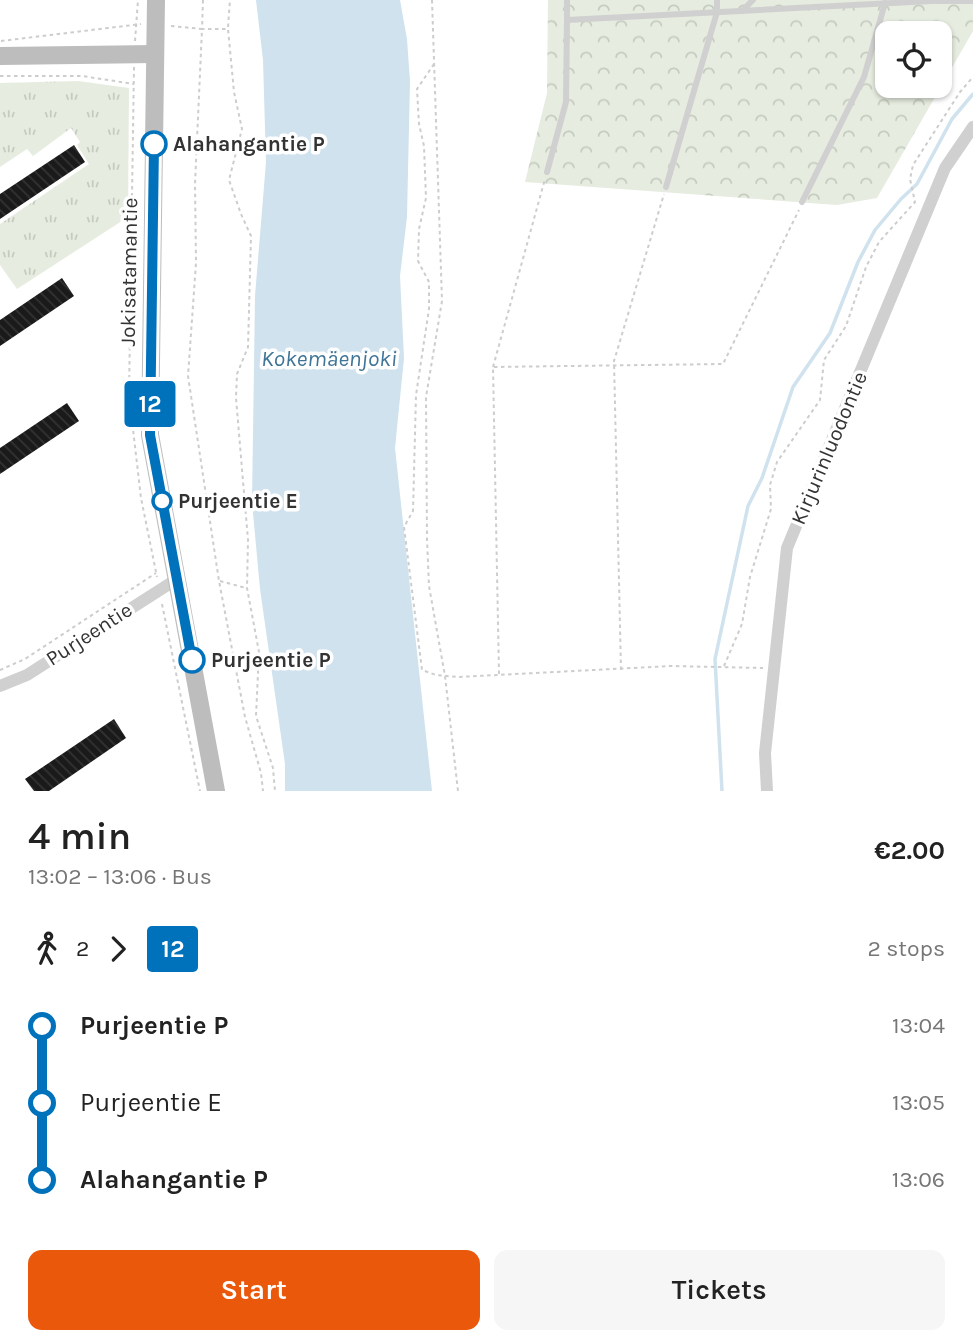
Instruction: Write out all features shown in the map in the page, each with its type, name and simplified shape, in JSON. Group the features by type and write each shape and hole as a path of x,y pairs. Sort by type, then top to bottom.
{"street":[{"name":"Jokisatamantie","path":"156,0 150,435 216,791"},
{"path":"0,56 155,54"},
{"name":"Kirjurinluodontie","path":"767,791 765,753 787,548 945,168 973,127"},
{"name":"Purjeentie","path":"0,686 38,668 177,579"}],"lane":[{"path":"547,172 566,103 567,0"},
{"path":"666,187 718,12 717,0"},
{"path":"741,11 753,0"},
{"path":"567,20 885,3 973,1"},
{"path":"802,202 864,77 885,3"}],"path":[{"path":"203,0 195,184 196,263 188,376 219,581 245,717 261,772 263,791"},
{"path":"230,0 228,29 234,92 242,129 229,180 251,236 248,347 237,374 236,398 248,540 247,588 259,652 256,716 273,768 275,791"},
{"path":"432,0 442,301 426,397 429,586 445,676 458,791"},
{"path":"0,41 137,23"},
{"path":"156,24 228,29"},
{"path":"434,64 417,89 419,124 424,146 426,198 419,229 418,261 429,282 429,309 416,395 412,511 404,527 422,670 436,676 445,676 671,666 774,668"},
{"path":"0,76 82,76 134,84"},
{"path":"724,667 742,624 750,577 771,509 770,485 777,463 820,400 824,360 846,326 866,267 879,242 915,202 911,183 914,165 973,76"},
{"path":"499,675 493,367 547,172"},
{"path":"621,670 614,366 666,187"},
{"path":"493,367 723,364 802,202"},
{"path":"0,670 26,659 156,573"},
{"path":"219,581 247,588"}],"green space":[{"path":"548,0 973,0 973,31 952,68 952,21 875,21 875,98 934,98 877,198 837,205 525,182 547,93"},
{"path":"78,81 129,88 128,217 17,289 0,265 0,224 89,164 77,145 80,142 71,128 33,156 27,149 0,167 0,83"}],"water":[{"name":"Kokemäenjoki","path":"256,0 400,0 407,39 410,81 407,217 400,276 404,358 395,448 432,791 285,791 285,764 260,589 252,502 255,296 266,162 263,60"}],"building":[{"path":"74,145 85,162 0,219 0,194"},
{"path":"62,278 74,296 0,346 0,320"},
{"path":"67,403 79,421 0,474 0,448"},
{"path":"114,719 126,738 49,791 34,791 25,779"}],"waterway":[{"path":"722,791 715,659 748,506 762,478 793,387 830,333 858,262 875,230 917,184 952,119 973,94"}],"bus line":[{"name":"12","path":"154,144 150,435 192,660"}],"place":[{"name":"Alahangantie P","path":"154,144"},
{"name":"Purjeentie E","path":"162,501"},
{"name":"Purjeentie P","path":"192,660"}]}
